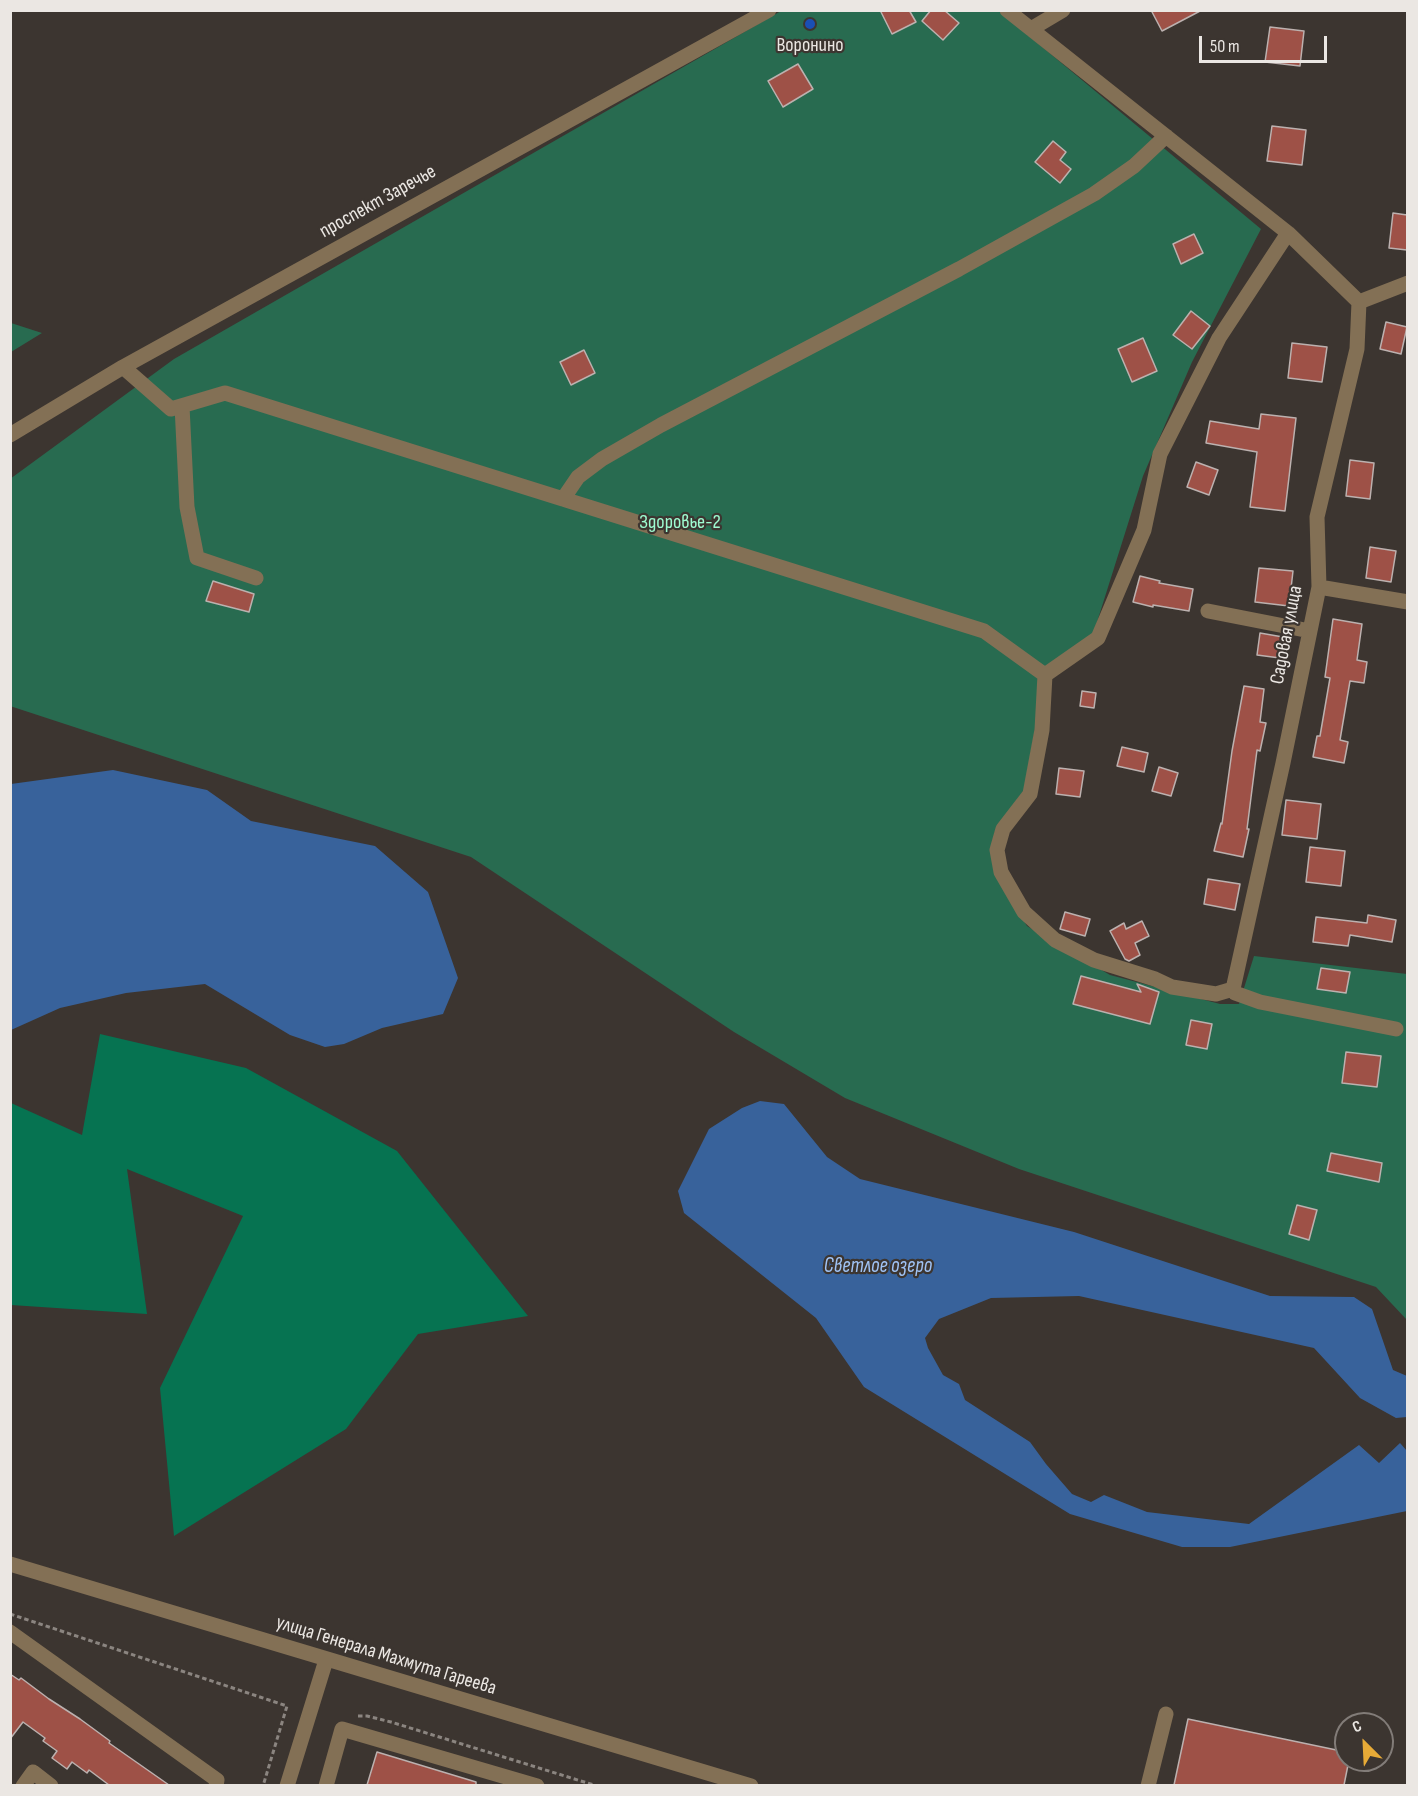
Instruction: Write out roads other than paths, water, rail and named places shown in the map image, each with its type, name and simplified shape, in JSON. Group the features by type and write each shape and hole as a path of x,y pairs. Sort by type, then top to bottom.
{"street":[{"name":"проспект Заречье","path":"10,435 123,366 769,10"},
{"path":"1007,10 1288,233 1359,302 1407,284"},
{"path":"1031,29 1063,10"},
{"path":"563,499 578,477 602,459 661,425 959,269 1095,194 1134,166 1166,136"},
{"path":"1045,675 1098,638 1144,530 1160,454 1219,338 1288,233"},
{"name":"Садовая улица","path":"1233,989 1319,587 1317,517 1357,349 1359,302"},
{"path":"123,366 171,409 225,393 984,631 1045,675"},
{"path":"182,406 187,507 196,558 256,578"},
{"path":"1319,587 1407,602"},
{"path":"1208,610 1310,631"},
{"path":"1045,675 1042,730 1030,794 1003,829 997,850 1001,872 1024,912 1055,940 1094,960 1155,979 1172,987 1216,994 1233,989 1235,993 1260,1002 1396,1029"},
{"name":"улица Генерала Махмута Гареева","path":"10,1564 751,1785"},
{"path":"10,1632 217,1780 216,1785"},
{"path":"287,1785 326,1660"},
{"path":"1148,1785 1166,1714"},
{"path":"326,1785 342,1729 532,1785"},
{"path":"23,1785 33,1772 51,1785"}],"water":[{"path":"113,770 207,790 251,821 375,846 428,892 458,978 443,1014 382,1028 344,1044 325,1047 290,1035 205,984 126,993 60,1008 11,1030 11,784"},
{"name":"Светлое озеро","path":"760,1101 784,1104 827,1157 860,1179 1074,1232 1270,1296 1354,1297 1372,1309 1393,1370 1407,1376 1407,1417 1396,1418 1360,1398 1314,1348 1079,1296 991,1298 939,1319 925,1338 943,1375 959,1384 965,1400 1030,1442 1072,1494 1091,1502 1104,1495 1147,1512 1249,1524 1359,1445 1379,1463 1400,1443 1407,1451 1407,1511 1230,1547 1182,1547 1070,1514 864,1387 816,1318 684,1213 678,1191 709,1129 742,1108"}],"place":[{"name":"Воронино","path":"810,24"}],"park label":[{"name":"Здоровье-2","path":"680,523"}]}
